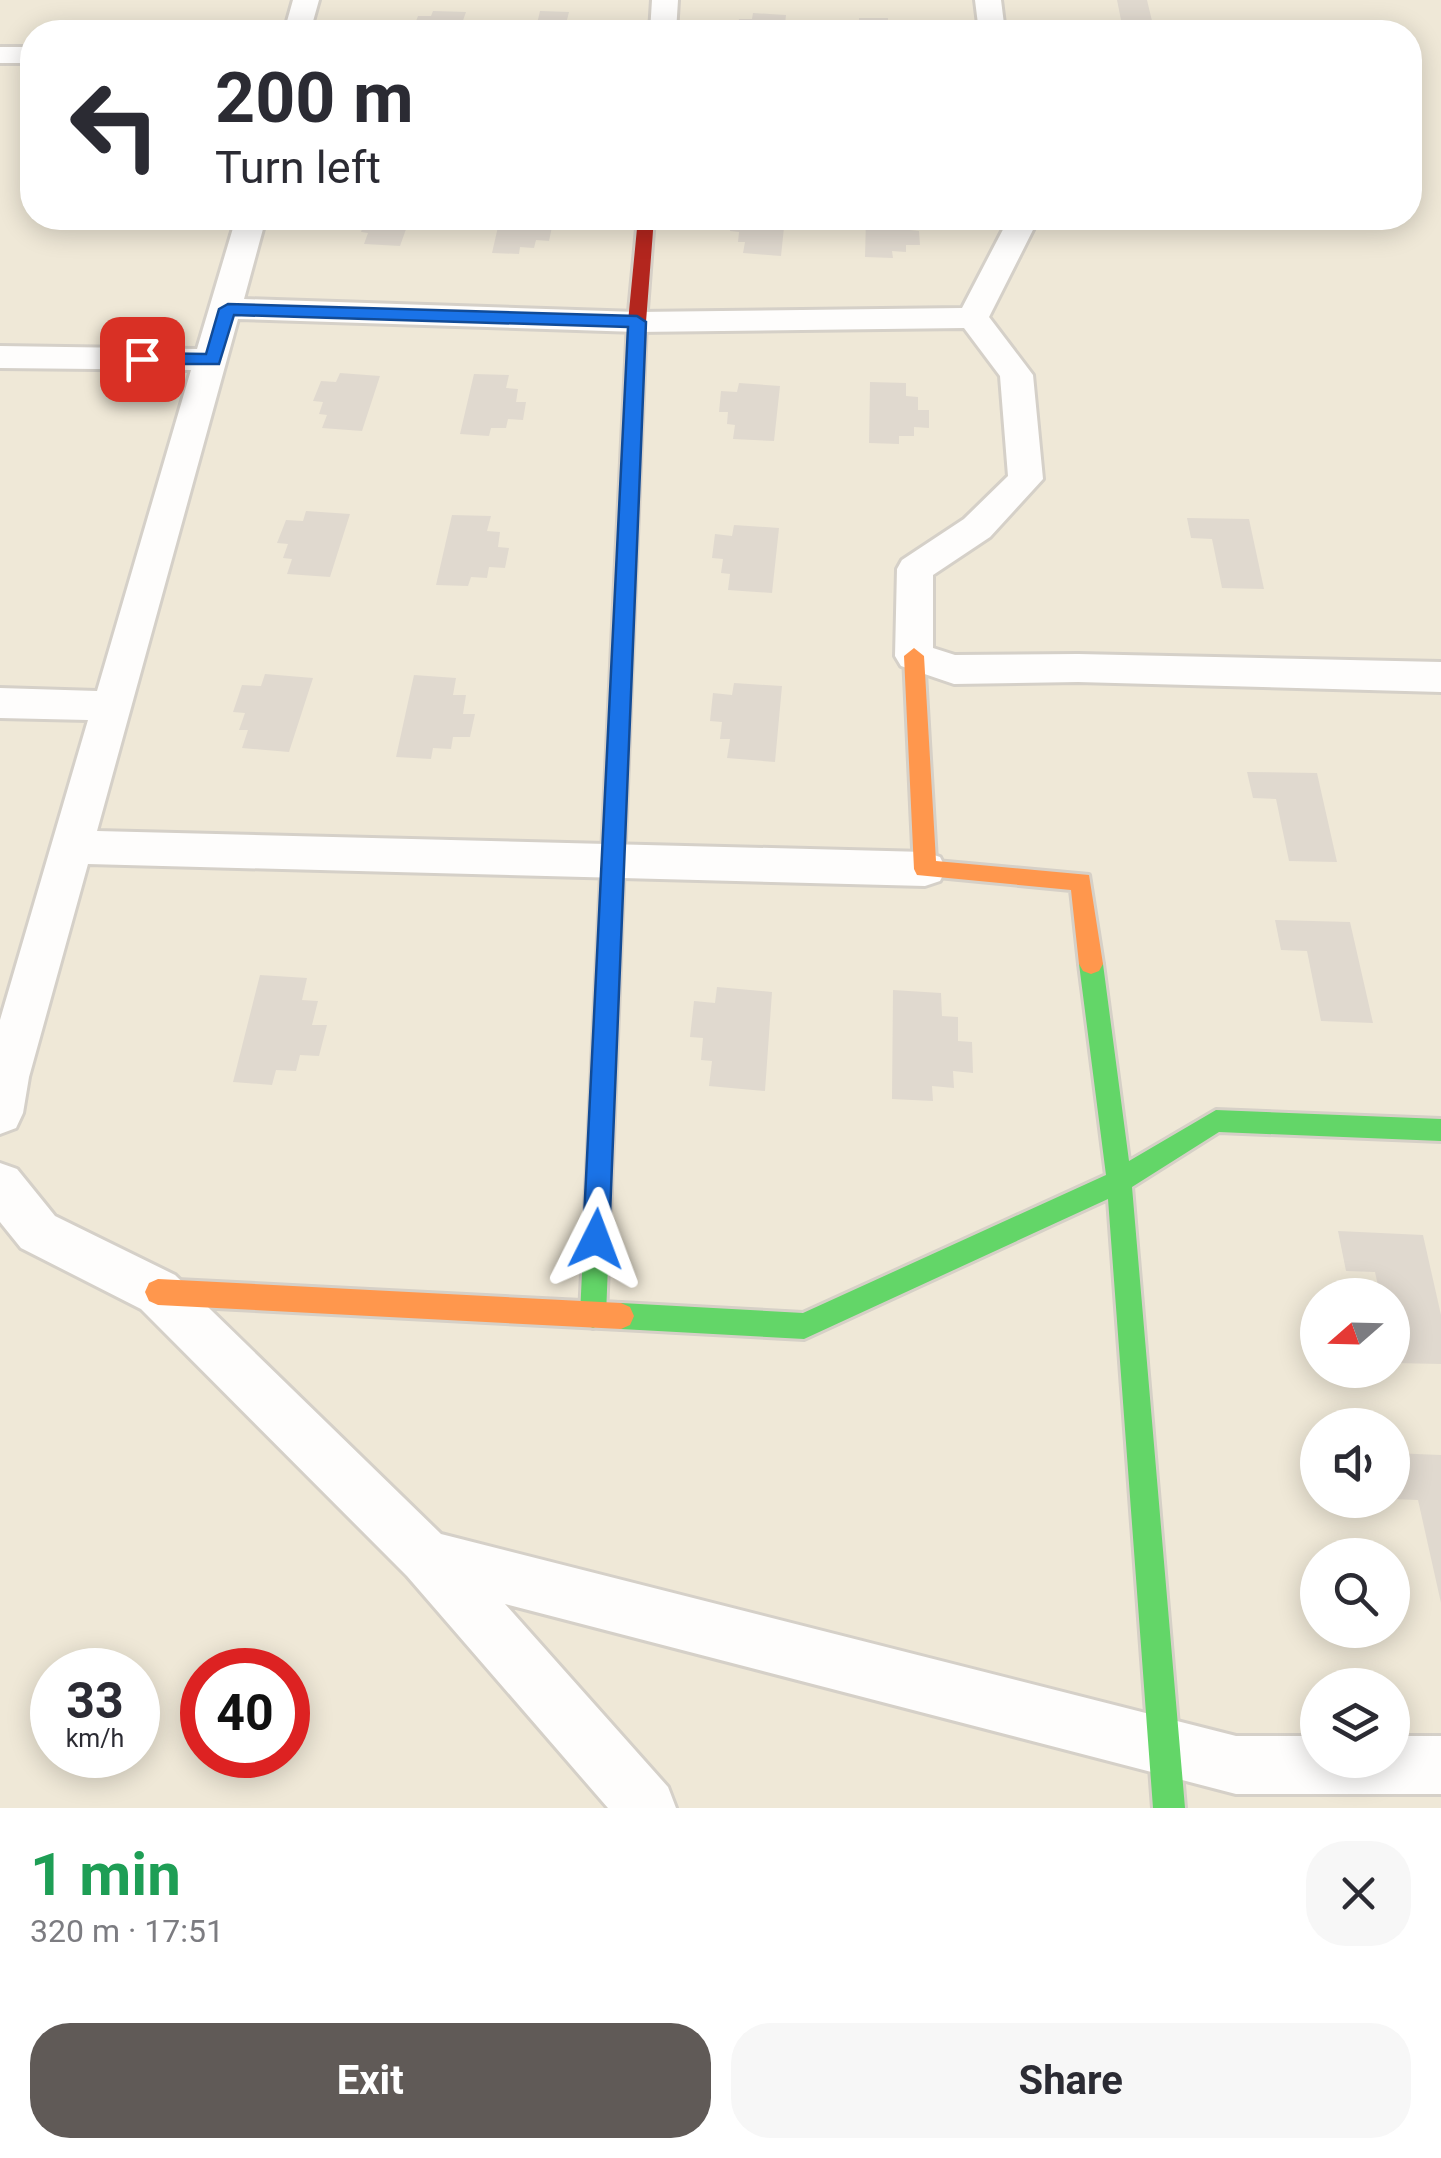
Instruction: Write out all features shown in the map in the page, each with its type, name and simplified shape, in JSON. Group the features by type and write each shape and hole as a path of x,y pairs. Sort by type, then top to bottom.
{"street":[{"path":"0,1112 6,1077 228,309 247,230"},
{"path":"592,1315 637,322 645,230"},
{"path":"973,318 1018,230"},
{"path":"228,309 637,322 973,318"},
{"path":"925,869 914,656 915,570 977,528 1026,479 1016,375 973,318"},
{"path":"0,357 213,360"},
{"path":"914,656 954,670 1097,669 1441,677"},
{"path":"0,703 113,706"},
{"path":"72,847 925,869 1081,882 1120,1181 1169,1808"},
{"path":"158,1292 804,1326 1120,1181 1216,1120 1441,1130"},
{"path":"0,1186 38,1232 158,1292 426,1557 647,1808"},
{"path":"426,1557 1236,1765 1441,1765"}],"shaded area":[{"path":"0,0 1441,0 1441,1808 0,1808"}],"building":[{"path":"1117,0 1147,0 1152,20 1121,20"},
{"path":"433,11 466,12 463,20 416,20 418,16 431,16"},
{"path":"540,11 569,12 567,20 538,20"},
{"path":"753,13 786,15 785,20 739,20 752,19"},
{"path":"406,230 400,246 364,244 368,233 361,232"},
{"path":"497,230 551,230 549,241 536,240 534,248 520,247 519,254 492,253"},
{"path":"784,230 781,256 743,253 745,242 738,242 739,232 730,231"},
{"path":"866,230 919,231 920,245 906,245 906,252 892,251 893,258 865,257"},
{"path":"340,373 380,376 362,431 322,428 327,415 319,414 323,402 313,401 321,381 336,382"},
{"path":"474,374 509,375 506,388 518,389 516,402 526,402 523,420 508,419 506,428 491,428 489,436 460,434"},
{"path":"870,382 906,383 906,396 918,397 918,410 929,410 929,428 914,427 914,436 899,436 899,444 869,443"},
{"path":"739,383 780,386 774,441 733,439 735,425 727,424 728,412 719,412 721,391 737,392"},
{"path":"306,511 350,514 330,577 287,574 292,559 283,558 288,544 277,543 286,520 303,521"},
{"path":"452,515 491,516 487,531 500,532 498,547 509,548 505,568 489,567 487,578 471,577 468,586 436,585"},
{"path":"1187,518 1249,519 1264,589 1222,588 1212,539 1191,538"},
{"path":"734,525 779,528 772,593 728,590 730,574 721,573 723,559 712,558 715,534 732,536"},
{"path":"265,674 313,678 289,752 242,748 248,730 239,730 245,713 233,712 242,685 261,686"},
{"path":"414,675 456,678 453,695 466,695 463,714 475,714 470,737 453,737 451,749 433,748 431,759 396,757"},
{"path":"734,683 782,686 775,762 727,758 730,739 720,739 722,722 710,721 713,693 732,695"},
{"path":"1247,772 1317,773 1337,862 1289,861 1276,799 1253,798"},
{"path":"1275,920 1350,922 1373,1023 1321,1021 1307,951 1281,950"},
{"path":"260,975 307,978 302,1000 318,1001 312,1025 327,1025 319,1056 300,1055 296,1071 276,1070 272,1085 233,1082"},
{"path":"717,987 772,992 765,1091 709,1086 712,1061 701,1060 703,1038 690,1037 694,1001 715,1003"},
{"path":"893,990 941,993 942,1016 958,1017 958,1041 972,1042 973,1073 953,1071 954,1088 932,1086 933,1101 892,1099"},
{"path":"1338,1231 1423,1235 1441,1315 1441,1364 1410,1363 1410,1278 1376,1278 1375,1272 1346,1271"},
{"path":"1410,1454 1441,1455 1441,1603 1418,1500 1410,1500"}],"traffic: fast":[{"path":"593,1315 626,561"},
{"path":"1091,964 1119,1181 1169,1808"},
{"path":"621,1316 804,1326 1119,1181 1216,1121 1441,1130"}],"traffic: slow":[{"path":"914,656 925,869 1081,882 1091,964"},
{"path":"158,1292 621,1316"}],"traffic: jam":[{"path":"626,561 645,230"}],"route":[{"path":"142,359 213,360 228,309 637,322 596,1239"}]}
